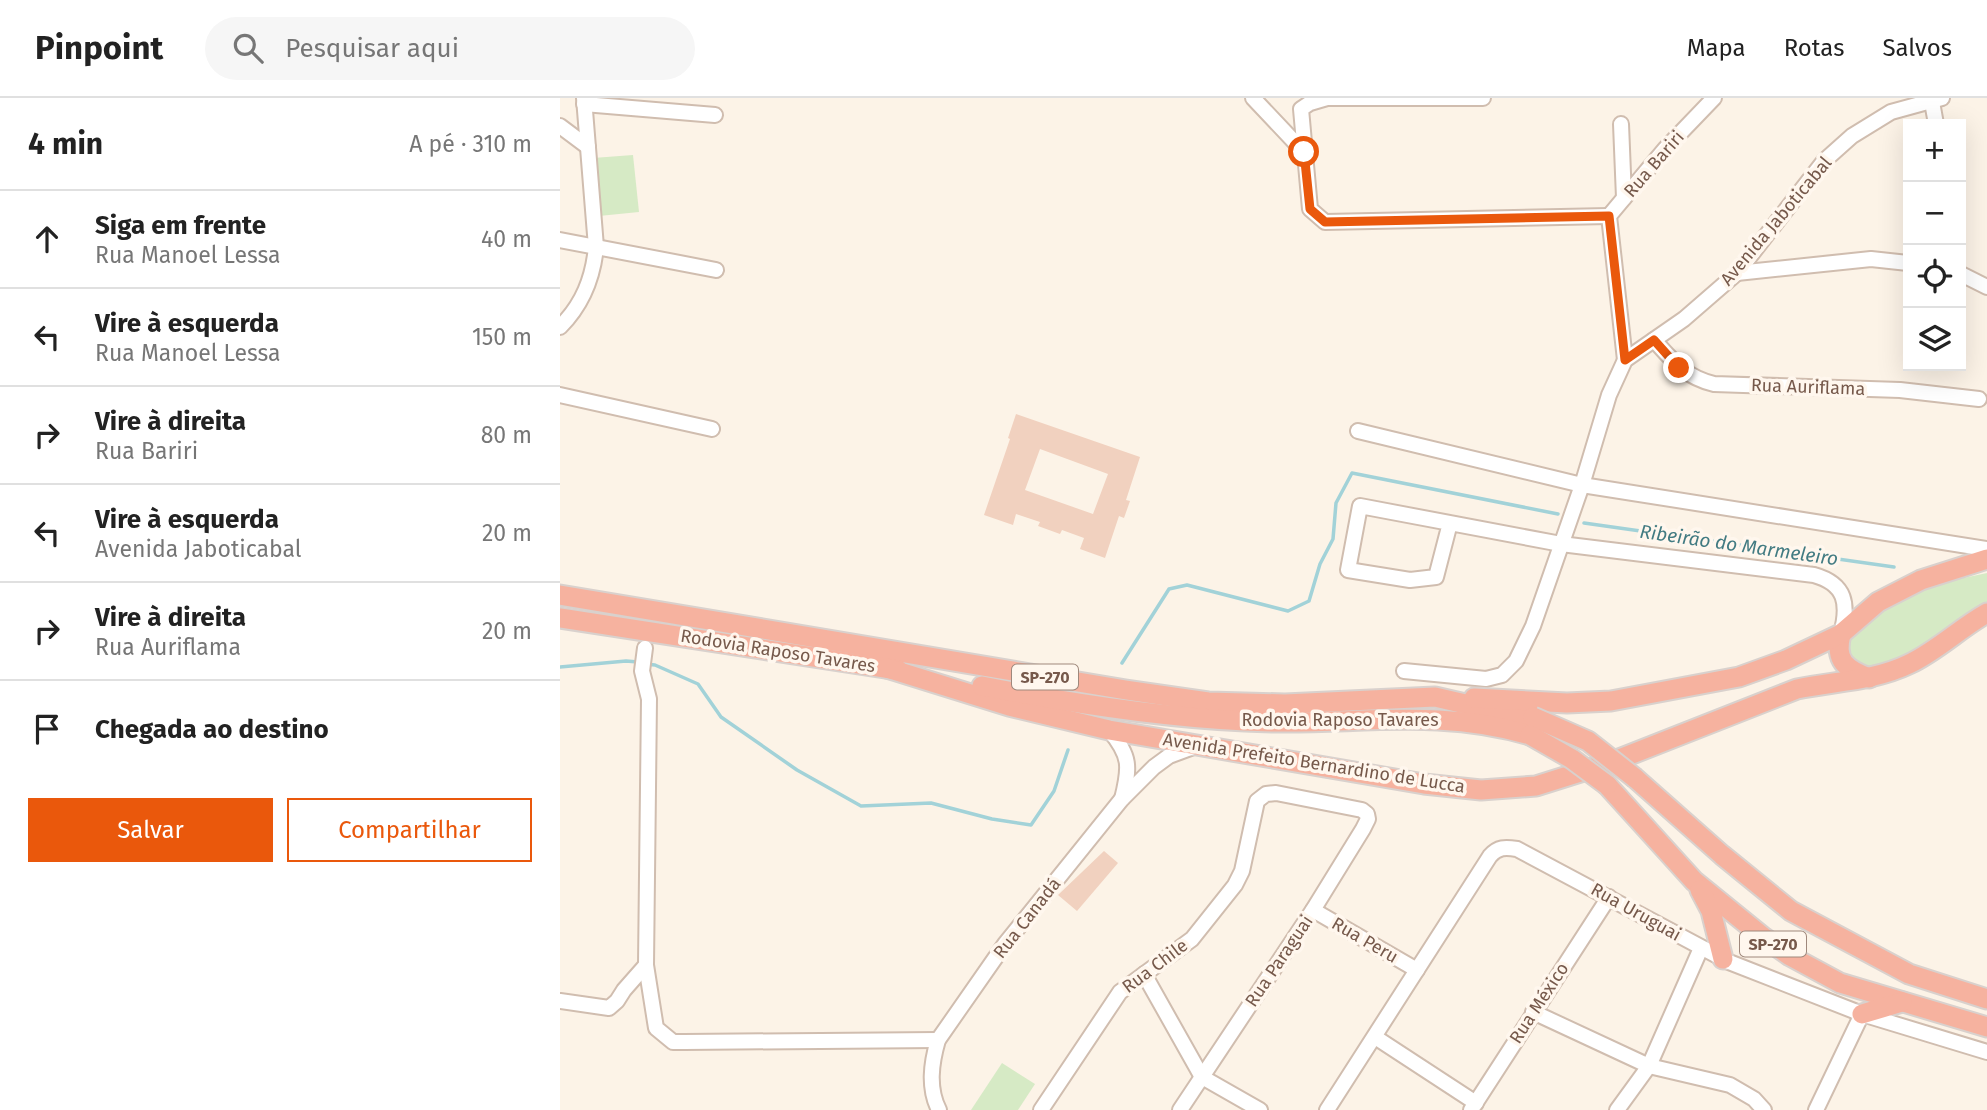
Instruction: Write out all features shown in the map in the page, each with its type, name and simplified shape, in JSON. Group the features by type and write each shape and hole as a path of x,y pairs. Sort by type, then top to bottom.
{"highway":[{"path":"1435,697 1567,703 1611,701 1739,677 1786,660 1841,634 1878,602 1910,585 1987,559"},
{"name":"Rodovia Raposo Tavares","path":"560,595 1208,702 1285,704 1435,697 1513,715 1532,726 1607,785 1693,881 1790,956 1840,983 1987,1027"},
{"name":"Avenida Prefeito Bernardino de Lucca","path":"887,668 1009,706 1109,730 1424,784 1480,790 1512,789 1535,786 1609,763 1797,689 1869,678 1909,664 1987,613"},
{"name":"Rodovia Raposo Tavares","path":"560,618 887,668 1022,694 1144,712 1273,722 1418,718 1532,726 1588,741 1791,911 1909,974 1987,999"},
{"path":"1841,634 1838,652 1842,662 1849,669 1869,678"},
{"path":"1693,881 1711,911 1723,959"},
{"path":"1862,1014 1902,1002"}],"street":[{"path":"1253,98 1304,152"},
{"path":"1404,671 1486,678 1502,675 1516,661 1533,626 1582,485 1609,395 1625,360 1609,216 1325,222 1310,209 1301,109 1310,103 1327,99 1483,98"},
{"name":"Rua Bariri","path":"1609,216 1714,98"},
{"path":"1936,119 1937,100"},
{"name":"Avenida Jaboticabal","path":"1625,360 1684,319 1737,273 1824,161 1852,136 1891,112 1937,100"},
{"path":"560,327 584,296 594,269 596,247 584,101 715,115"},
{"path":"1621,124 1623,198"},
{"path":"560,125 587,147"},
{"path":"560,240 716,270"},
{"path":"1737,273 1871,259 1903,262"},
{"path":"1966,276 1987,287"},
{"name":"Rua Auriflama","path":"1654,340 1679,368 1696,380 1714,384 1900,390 1979,399"},
{"path":"560,394 712,429"},
{"path":"1358,431 1582,485 1987,549"},
{"path":"1450,523 1436,577 1410,580 1348,570 1360,506 1562,544 1814,575 1829,579 1837,586 1843,598 1845,617 1841,634"},
{"path":"645,651 642,671 649,699 646,965 656,1028 673,1042 938,1041 933,1057 931,1091 939,1110"},
{"path":"1109,730 1122,745 1128,765 1121,800"},
{"name":"Rua Canadá","path":"938,1041 1005,944 1121,800 1169,756 1198,746"},
{"name":"Rua Chile","path":"1041,1110 1120,992 1192,939 1235,885 1242,871 1254,808 1262,797 1276,793 1362,810"},
{"name":"Rua Paraguai","path":"1180,1110 1313,910 1363,829 1368,819 1362,810"},
{"name":"Rua Uruguai","path":"1327,1110 1490,856 1500,848 1517,849 1723,959 1862,1014 1987,1052"},
{"name":"Rua México","path":"1474,1106 1609,897"},
{"name":"Rua Peru","path":"1313,910 1417,970"},
{"path":"1617,1110 1649,1066 1702,948"},
{"path":"560,1001 609,1007 646,965"},
{"path":"1144,974 1202,1077 1260,1110"},
{"path":"1533,1012 1649,1066 1730,1085 1754,1099 1764,1110"},
{"path":"1816,1110 1862,1014"},
{"path":"1375,1037 1474,1106"}],"green space":[{"path":"633,155 639,212 599,216 593,158"},
{"path":"1987,573 1987,607 1949,627 1910,657 1863,672 1849,666 1847,641 1878,611 1935,584"},
{"path":"1002,1063 1035,1084 1018,1110 971,1110"}],"building":[{"path":"1016,414 1140,457 1126,500 1130,501 1124,518 1119,516 1105,558 1080,549 1084,538 1062,530 1060,534 1038,526 1040,522 1016,514 1013,525 984,515 1010,439 1008,438","holes":["1040,449 1108,474 1093,514 1025,490"]},
{"path":"1104,851 1118,863 1077,911 1058,895"}],"waterway":[{"name":"Ribeirão do Marmeleiro","path":"1122,663 1169,589 1187,585 1288,611 1309,601 1320,564 1333,539 1336,503 1352,473 1558,514"},
{"name":"Ribeirão do Marmeleiro","path":"1584,523 1894,567"},
{"name":"Ribeirão do Marmeleiro","path":"560,667 638,662"},
{"name":"Ribeirão do Marmeleiro","path":"645,664 655,665 698,684 721,717 797,770 861,806 931,803 992,819 1031,825 1054,791 1068,750"}],"route":[{"path":"1304,152 1310,209 1325,222 1609,216 1625,360 1654,340 1679,368"}]}
